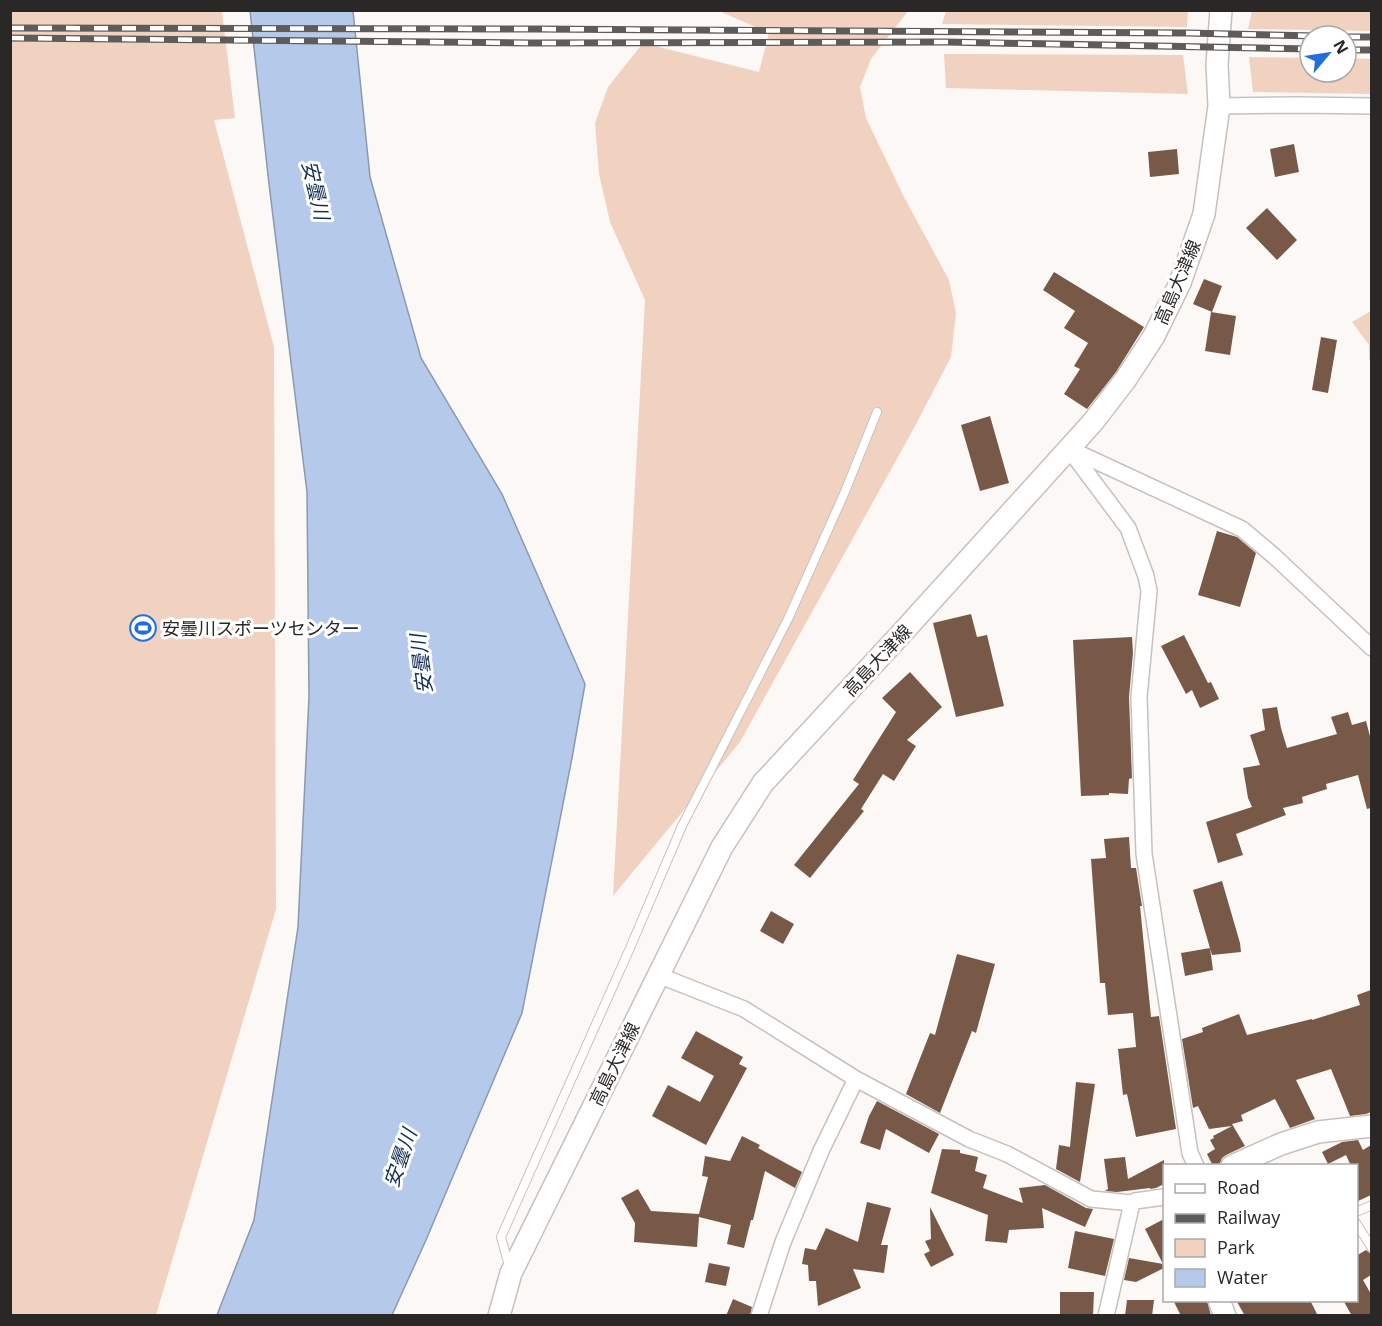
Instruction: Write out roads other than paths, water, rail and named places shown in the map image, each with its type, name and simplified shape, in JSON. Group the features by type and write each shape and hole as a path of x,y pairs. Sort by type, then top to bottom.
{"main road":[{"name":"高島大津線","path":"498,1316 511,1273 658,975 722,847 763,783 1093,422 1126,379 1154,336 1180,283 1204,214 1219,106 1217,64 1221,10"},
{"path":"1236,1164 1281,1144 1318,1132 1371,1126"}],"street":[{"path":"1219,106 1371,106"},
{"path":"1069,449 1242,530 1274,556 1371,648"},
{"path":"1069,449 1128,528 1146,576 1149,591 1139,697 1144,854 1190,1153 1195,1164"},
{"path":"658,975 744,1009 856,1078 969,1139 1006,1154 1091,1199 1132,1203 1163,1197"},
{"path":"759,1316 783,1242 821,1151 856,1078"},
{"path":"1106,1316 1132,1203"}],"lane":[{"path":"511,1273 501,1237 682,826 788,619 844,494 877,412"},
{"path":"1358,1226 1371,1248"}],"water":[{"name":"安曇川","path":"250,11 353,11 370,177 421,358 502,494 585,684 522,1013 392,1315 217,1315 254,1220 298,927 309,697 307,492"}],"railway":[{"path":"10,28 534,29 1298,36"},
{"path":"1358,37 1372,37"},
{"path":"10,38 532,43 946,42 1298,49"},
{"path":"1358,50 1372,50"}],"place":[{"name":"安曇川スポーツセンター","path":"143,628"}]}
